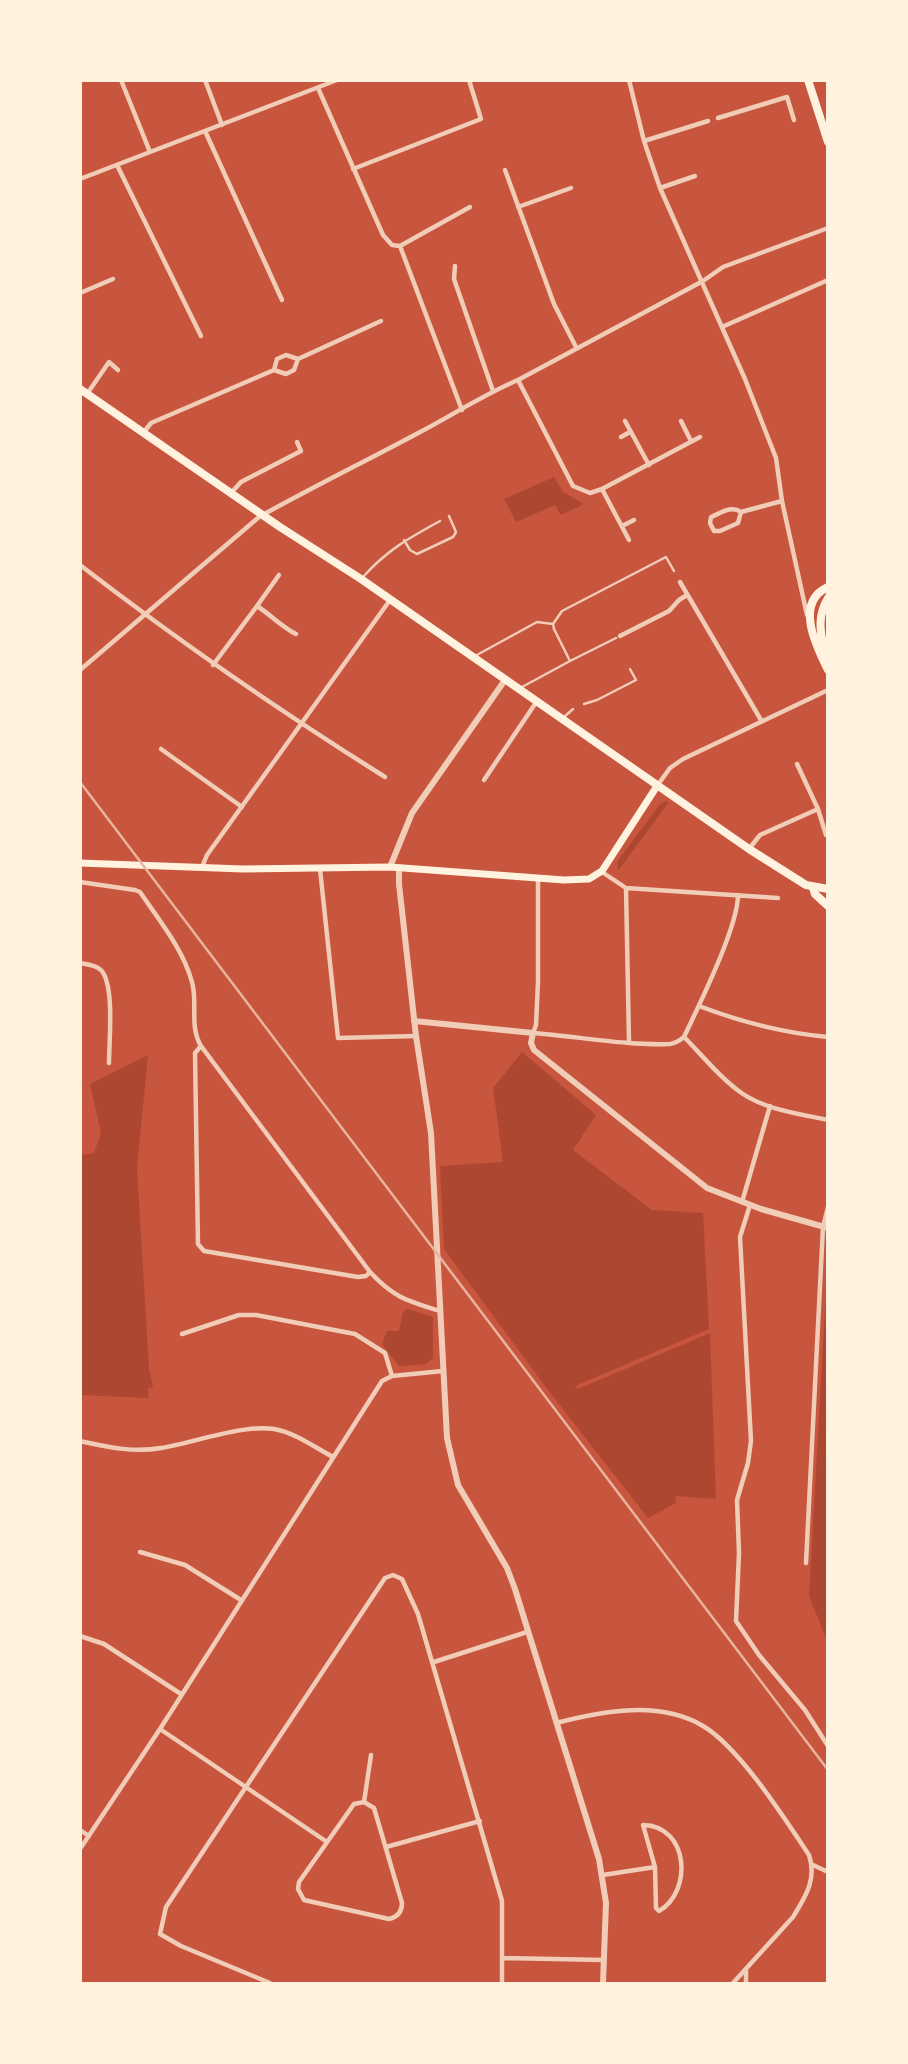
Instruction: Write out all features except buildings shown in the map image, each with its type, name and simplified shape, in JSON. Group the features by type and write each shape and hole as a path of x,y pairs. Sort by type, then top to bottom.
{"main road":[{"path":"808,80 828,142"},
{"path":"84,391 361,579 749,849 799,882 813,888 828,889"},
{"path":"828,587 822,589 813,599 810,611 811,629 828,669"},
{"path":"828,598 819,621 828,669"},
{"path":"80,863 202,868 390,867 564,880 589,879 602,871 657,786"},
{"path":"813,888 815,894 828,906"}],"street":[{"path":"121,80 150,152"},
{"path":"205,80 222,125"},
{"path":"80,179 337,80"},
{"path":"352,169 481,119 470,80"},
{"path":"629,80 644,141 660,188 746,379 776,458 782,501 811,629"},
{"path":"318,88 383,235 392,245 400,246 470,207"},
{"path":"718,118 787,97 794,120"},
{"path":"644,141 708,121"},
{"path":"205,131 282,300"},
{"path":"117,165 201,337"},
{"path":"505,170 554,304 576,347"},
{"path":"660,188 695,176"},
{"path":"518,207 571,188"},
{"path":"80,670 277,505 462,410 493,391 703,281 723,267 828,228"},
{"path":"400,246 462,410"},
{"path":"455,266 454,279 493,391"},
{"path":"80,293 113,279"},
{"path":"722,327 828,280"},
{"path":"274,370 277,359 286,355 298,359 381,321"},
{"path":"143,432 151,424 274,370 286,374 294,370 298,359"},
{"path":"84,391 109,362 118,370"},
{"path":"518,380 573,486 590,494 700,436"},
{"path":"625,421 649,465"},
{"path":"681,421 691,441"},
{"path":"621,437 630,432"},
{"path":"231,493 241,482 301,452 297,442"},
{"path":"602,489 629,540"},
{"path":"741,512 782,501"},
{"path":"736,508 741,512 738,523 714,531 710,523 711,517 736,508"},
{"path":"622,526 634,520"},
{"path":"80,565 213,665 385,777"},
{"path":"213,665 279,575"},
{"path":"680,582 761,720"},
{"path":"800,587 813,599"},
{"path":"618,637 669,611 678,600 687,595"},
{"path":"202,868 208,855 390,600"},
{"path":"257,606 296,634"},
{"path":"390,867 412,813 505,680"},
{"path":"657,786 670,768 683,759 828,690"},
{"path":"484,780 537,701"},
{"path":"161,749 242,807"},
{"path":"797,764 818,809 826,835"},
{"path":"749,849 760,835 818,809"},
{"path":"400,868 398,884 415,1036 430,1133 447,1438 458,1485 507,1568 603,1875 606,1903 603,1983"},
{"path":"320,869 338,1038 415,1036"},
{"path":"602,871 626,888 778,898"},
{"path":"538,877 538,982 536,1025 531,1043 534,1051 707,1188 750,1205 825,1227"},
{"path":"80,882 140,892 188,969 193,986 194,1031 201,1046 387,1291 441,1311"},
{"path":"626,888 629,1042"},
{"path":"414,1021 629,1042 677,1042 684,1037 699,1006 736,910 738,895"},
{"path":"80,963 97,967 106,977 109,995 109,1063"},
{"path":"699,1006 730,1018 770,1028 828,1037"},
{"path":"684,1037 745,1095 770,1106 828,1120"},
{"path":"201,1046 195,1053 198,1244 204,1251 358,1277 366,1276 370,1272"},
{"path":"743,1202 770,1106"},
{"path":"750,1205 740,1237 751,1440 748,1463 737,1500 739,1553 736,1621 828,1746"},
{"path":"806,1563 828,1207"},
{"path":"182,1334 239,1315 256,1315 355,1334 385,1353 392,1376"},
{"path":"80,1849 160,1729 382,1381 392,1376 443,1371"},
{"path":"80,1441 120,1450 142,1450 252,1429 273,1429 295,1435 333,1457"},
{"path":"140,1552 185,1565 241,1600"},
{"path":"270,1983 181,1946 160,1934 166,1907 385,1578 393,1575 402,1579 418,1614 502,1901 502,1983"},
{"path":"434,1662 527,1632"},
{"path":"80,1636 104,1644 181,1694"},
{"path":"556,1723 606,1711 651,1711 680,1716 703,1726 724,1741 809,1854 813,1865 813,1879 801,1904 733,1983"},
{"path":"160,1729 327,1842"},
{"path":"364,1802 371,1755"},
{"path":"364,1802 374,1808 402,1903 399,1914 389,1919 304,1900 300,1896 299,1882 354,1804 364,1802"},
{"path":"386,1847 480,1821"},
{"path":"643,1825 656,1828 668,1837 677,1848 682,1862 681,1881 675,1896 659,1911 656,1908 655,1867 643,1825"},
{"path":"80,1830 89,1836"},
{"path":"813,1865 828,1872"},
{"path":"603,1875 655,1867"},
{"path":"503,1958 603,1961"},
{"path":"746,1969 746,1983"}],"lane":[{"path":"404,540 410,551 417,554 453,537 456,532 449,516"},
{"path":"361,579 384,554 404,540 440,522"},
{"path":"570,662 553,624 562,611 666,556 674,571"},
{"path":"472,657 537,622 553,624"},
{"path":"519,689 618,637"},
{"path":"584,704 636,680 630,669"},
{"path":"561,719 573,709"}],"shaded area":[{"path":"554,477 563,492 584,504 561,515 555,505 516,522 504,499"},
{"path":"669,802 618,871 617,862 660,804"},
{"path":"522,1052 596,1115 573,1150 652,1210 703,1213 709,1329 575,1386 578,1389 710,1333 716,1499 675,1496 676,1503 648,1518 548,1390 444,1249 440,1166 503,1162 493,1088"},
{"path":"148,1055 137,1168 149,1369 153,1387 148,1388 149,1398 81,1395 81,1155 94,1153 101,1133 90,1084"},
{"path":"827,1274 827,1640 809,1596"},
{"path":"408,1309 433,1317 433,1358 426,1364 399,1366 382,1344 387,1331 399,1331 403,1312"}],"railway":[{"path":"80,782 828,1770"}]}
